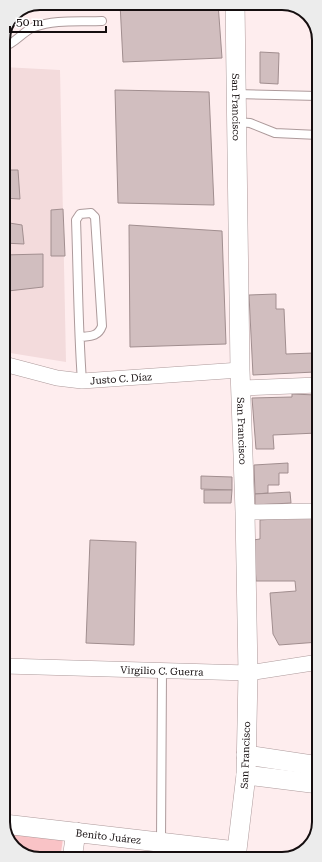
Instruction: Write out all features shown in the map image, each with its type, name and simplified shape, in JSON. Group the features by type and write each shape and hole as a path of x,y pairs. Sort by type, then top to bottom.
{"street":[{"name":"San Francisco","path":"235,10 240,379 245,512 248,673 246,775 236,852"},
{"name":"Justo C. Díaz","path":"10,366 57,378 82,381 240,379 312,385"},
{"path":"245,512 312,511"},
{"name":"Virgilio C. Guerra","path":"10,666 248,673 312,663"},
{"path":"246,755 312,765"},
{"path":"246,775 312,783"},
{"name":"Benito Juárez","path":"10,825 161,843 217,852"},
{"path":"73,852 76,832"}],"lane":[{"path":"10,45 33,28 50,23 102,21"},
{"path":"236,94 312,96"},
{"path":"236,122 250,123 274,133 312,135"},
{"path":"80,337 96,335 102,326 95,217 91,213 80,214 76,220 80,337 82,381"},
{"path":"161,843 162,670"}],"shaded area":[{"path":"10,67 60,70 66,362 10,353"},
{"path":"13,834 63,839 61,852 38,852 22,846 17,842"}],"building":[{"path":"120,10 219,10 222,58 123,62"},
{"path":"260,52 279,53 278,84 260,83"},
{"path":"115,90 209,92 214,205 118,203"},
{"path":"10,170 18,170 20,199 10,198"},
{"path":"63,209 65,256 51,256 51,210"},
{"path":"10,223 22,225 24,244 10,243"},
{"path":"129,225 222,231 226,344 130,347"},
{"path":"43,254 43,287 10,291 10,255"},
{"path":"276,294 276,309 284,309 286,354 312,353 312,372 253,375 249,295"},
{"path":"292,394 312,395 312,433 273,435 274,449 256,449 252,398 292,397"},
{"path":"288,463 288,473 279,473 279,485 268,485 268,493 255,494 254,465"},
{"path":"201,476 232,477 232,490 201,489"},
{"path":"204,490 232,490 231,503 204,503"},
{"path":"290,492 291,503 255,505 255,494"},
{"path":"312,516 312,643 279,645 273,634 270,593 296,591 295,581 256,581 253,540 260,539 260,520"},
{"path":"90,540 136,542 134,645 86,643"}]}
